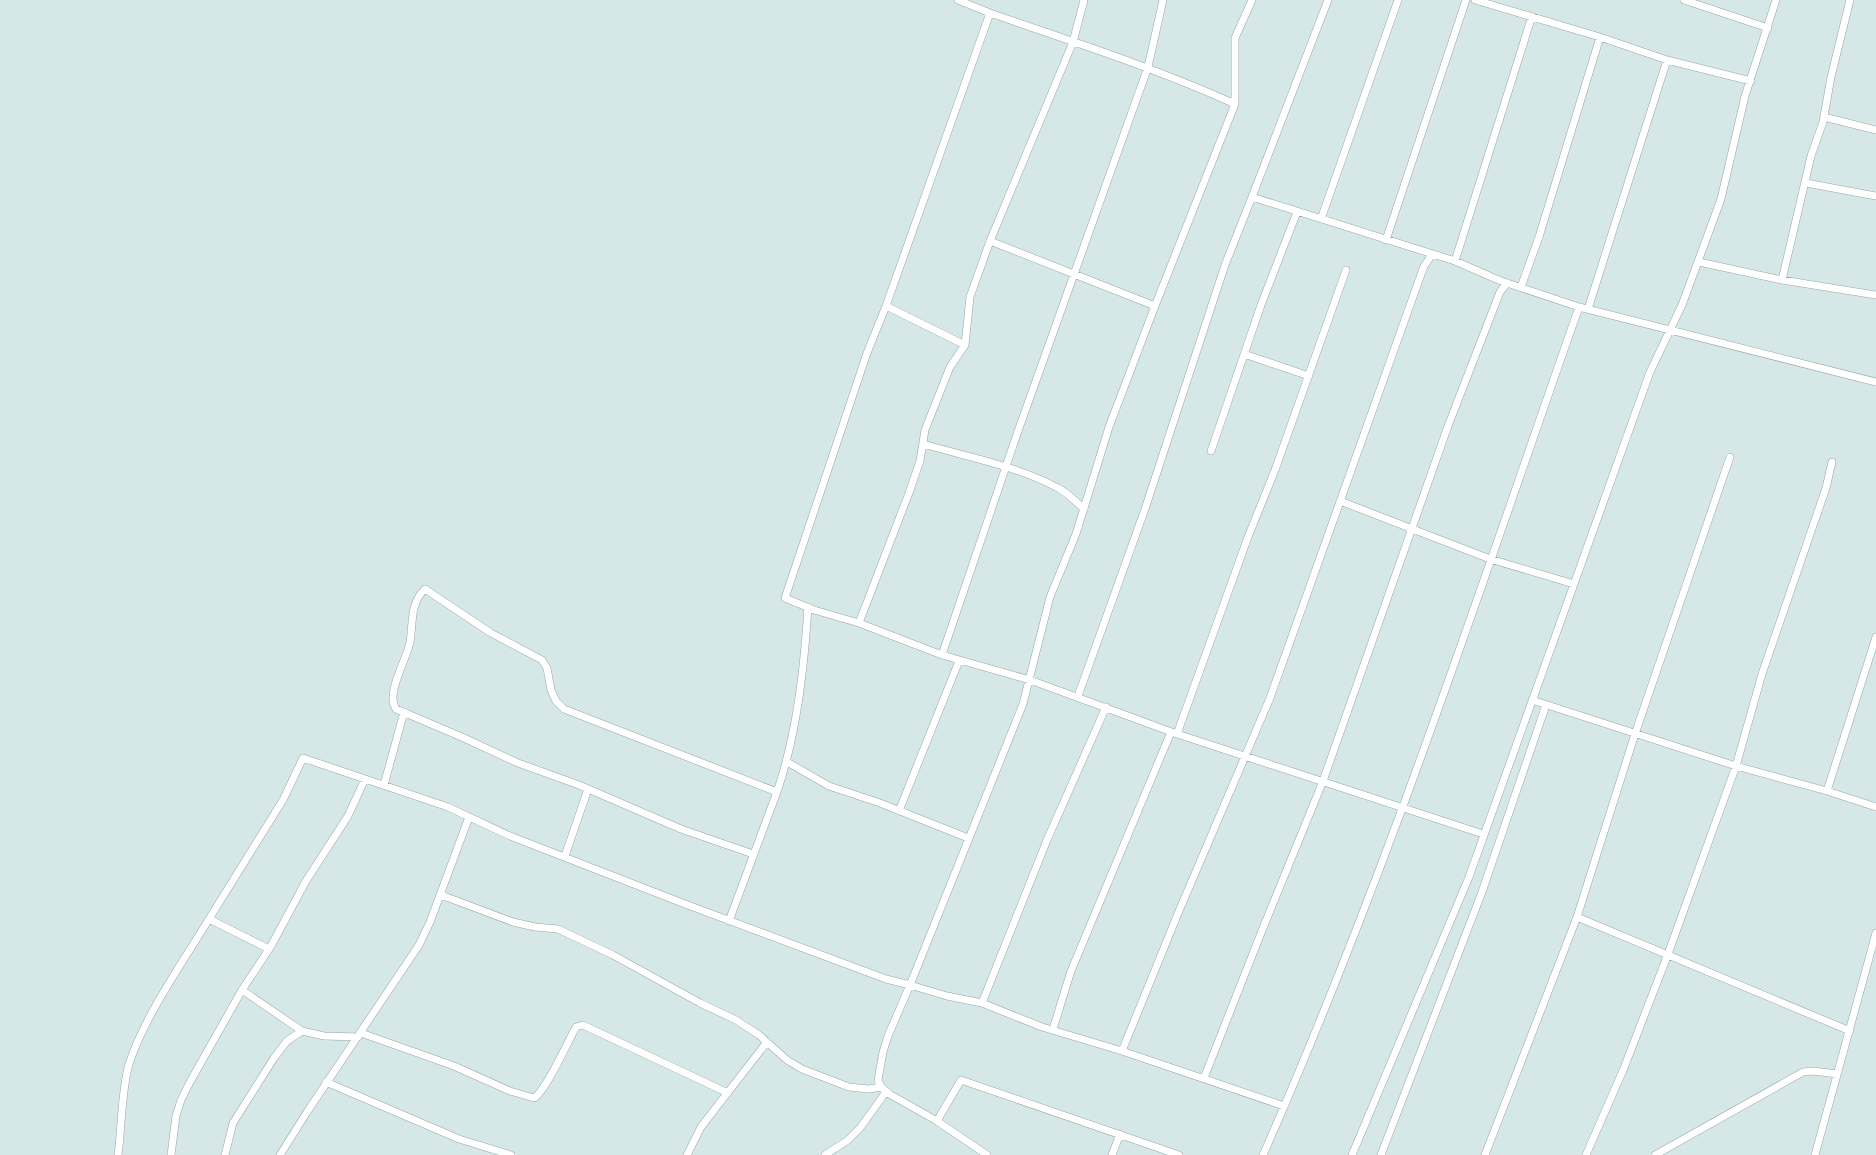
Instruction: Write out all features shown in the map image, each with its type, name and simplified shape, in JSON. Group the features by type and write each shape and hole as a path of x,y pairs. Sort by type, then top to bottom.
{"street":[{"path":"958,0 1148,67 1235,104"},
{"path":"859,623 920,461 925,430 950,367 965,345 970,297 990,241 1073,42 1084,0"},
{"path":"942,655 1005,468 1148,67 1163,0"},
{"path":"987,1155 884,1089 878,1080 885,1044 1023,704 1050,597 1076,534 1109,427 1235,104 1235,38 1252,0"},
{"path":"1078,696 1145,509 1225,265 1329,0"},
{"path":"1321,219 1398,0"},
{"path":"1386,240 1466,0"},
{"path":"1475,0 1600,37 1667,60 1751,81"},
{"path":"1684,0 1768,28"},
{"path":"1352,1155 1469,877 1650,372 1671,332 1699,262 1721,199 1745,96 1776,0"},
{"path":"1782,279 1811,156 1824,117 1831,77 1850,0"},
{"path":"990,13 886,306 867,353 786,598 942,655 1030,680 1174,733 1483,834"},
{"path":"1455,261 1532,16"},
{"path":"1521,287 1539,237 1600,37"},
{"path":"1588,309 1667,60"},
{"path":"1824,117 1876,130"},
{"path":"1806,183 1876,196"},
{"path":"1252,196 1455,261 1507,283 1579,307 1876,382"},
{"path":"1211,450 1260,305 1297,212"},
{"path":"990,241 1155,306"},
{"path":"1122,1051 1270,698 1424,266 1432,255"},
{"path":"1699,262 1876,295"},
{"path":"1053,1029 1071,971 1174,733 1275,470 1346,270"},
{"path":"1204,1078 1323,781 1448,426 1500,292 1507,283"},
{"path":"886,306 965,345"},
{"path":"1263,1155 1403,809 1579,307"},
{"path":"1244,354 1309,376"},
{"path":"923,444 1005,468 1060,489 1084,509"},
{"path":"1485,1155 1577,917 1635,734 1730,457"},
{"path":"1586,1155 1624,1068 1668,954 1736,766 1762,674 1826,488 1832,462"},
{"path":"1340,501 1490,559 1574,584"},
{"path":"753,854 681,829 588,789 518,763 394,706 393,696 410,644 417,596 425,589 491,633 542,660 547,668 551,690 556,701 564,709 777,792"},
{"path":"729,921 787,762 804,660 808,607"},
{"path":"1827,791 1876,636"},
{"path":"899,811 958,660"},
{"path":"1532,700 1736,766 1876,807"},
{"path":"1382,1155 1482,892 1546,705"},
{"path":"982,1003 1047,840 1106,707"},
{"path":"384,785 404,712"},
{"path":"118,1155 124,1091 130,1063 146,1024 283,800 303,758 448,807 510,836 886,979 982,1003 1042,1027 1122,1051 1284,1106"},
{"path":"787,762 829,786 968,838"},
{"path":"171,1155 176,1116 181,1100 306,881 348,816 365,779"},
{"path":"565,856 588,789"},
{"path":"280,1155 326,1082 419,945 441,895 469,817"},
{"path":"441,895 513,922 558,929 570,934 736,1020 802,1069 849,1088 884,1089"},
{"path":"1577,917 1850,1031"},
{"path":"209,919 269,949"},
{"path":"1815,1155 1876,933"},
{"path":"242,990 302,1031 324,1036 359,1035 453,1066 534,1098 545,1086 576,1027 584,1025 728,1093"},
{"path":"225,1155 233,1123 274,1058 287,1041 302,1031"},
{"path":"687,1155 701,1127 767,1042"},
{"path":"1655,1155 1803,1072 1837,1074"},
{"path":"937,1121 961,1080 1176,1155"},
{"path":"326,1082 459,1139 511,1155"},
{"path":"825,1155 848,1140 860,1128 884,1089"},
{"path":"1112,1155 1120,1134"}]}
